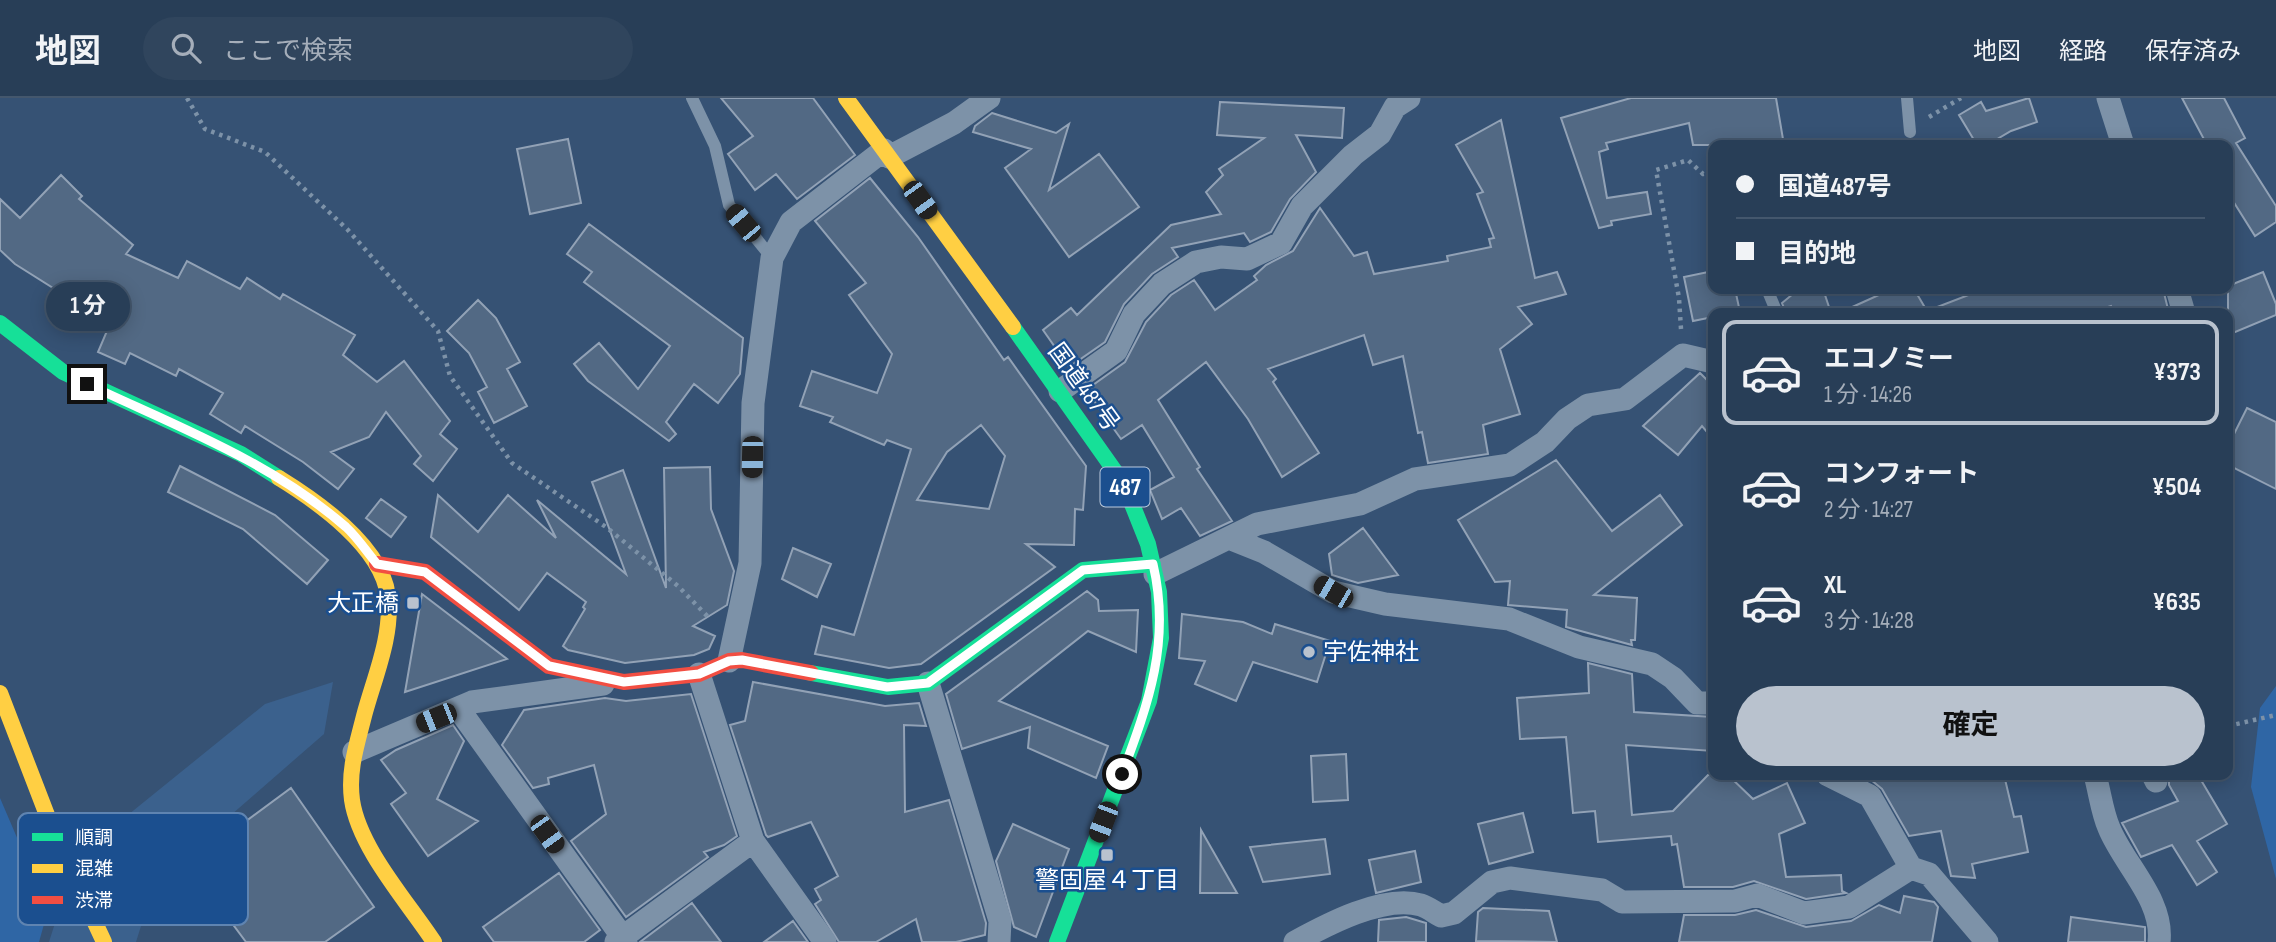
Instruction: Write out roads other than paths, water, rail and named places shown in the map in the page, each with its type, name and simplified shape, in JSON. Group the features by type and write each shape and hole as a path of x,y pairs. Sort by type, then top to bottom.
{"main road":[{"name":"国道487号","path":"846,98 1060,391 1124,484 1148,544 1154,569 1161,638 1149,701 1058,942"},
{"path":"0,323 62,372 241,454 299,490 348,528 377,564 388,595 387,631 354,752 352,800 361,834 434,942"},
{"path":"377,564 425,572 549,666 624,682 699,674 731,652 887,687 928,683 1083,570 1154,569"},
{"path":"0,693 46,813"},
{"path":"96,925 104,942"}],"street":[{"path":"731,652 750,564 753,403 772,258 791,222 887,153 954,123 989,98"},
{"path":"1060,391 1116,351 1134,314 1161,284 1196,262 1221,257 1247,259 1280,243 1302,206 1353,155 1380,134 1395,107 1409,98"},
{"path":"2108,98 2121,140"},
{"path":"1154,569 1257,524 1360,504 1415,479 1510,465 1545,442 1567,419 1588,405 1625,399 1683,355 1708,361"},
{"path":"1229,538 1264,552 1333,592 1385,604 1510,618 1579,647 1652,664 1673,678 1697,703 1708,703"},
{"path":"699,674 753,841 825,942"},
{"path":"354,752 472,702 624,682"},
{"path":"928,683 1000,921 999,942"},
{"path":"458,709 621,941 753,841"},
{"path":"1838,780 1870,796 1911,868 1929,874 1987,942"},
{"path":"2096,780 2109,829 2149,898 2160,932 2159,942"},
{"path":"1295,942 1333,921 1387,905 1420,905 1441,916 1454,913 1492,882 1510,878 1602,890 1622,902 1735,901 1757,895 1804,913 1849,907 1911,868"}],"lane":[{"path":"692,98 715,146 729,205 772,258"},
{"path":"1907,98 1910,132"}],"place":[{"name":"大正橋","path":"413,603"},
{"name":"宇佐神社","path":"1309,652"},
{"name":"警固屋４丁目","path":"1107,855"}]}
